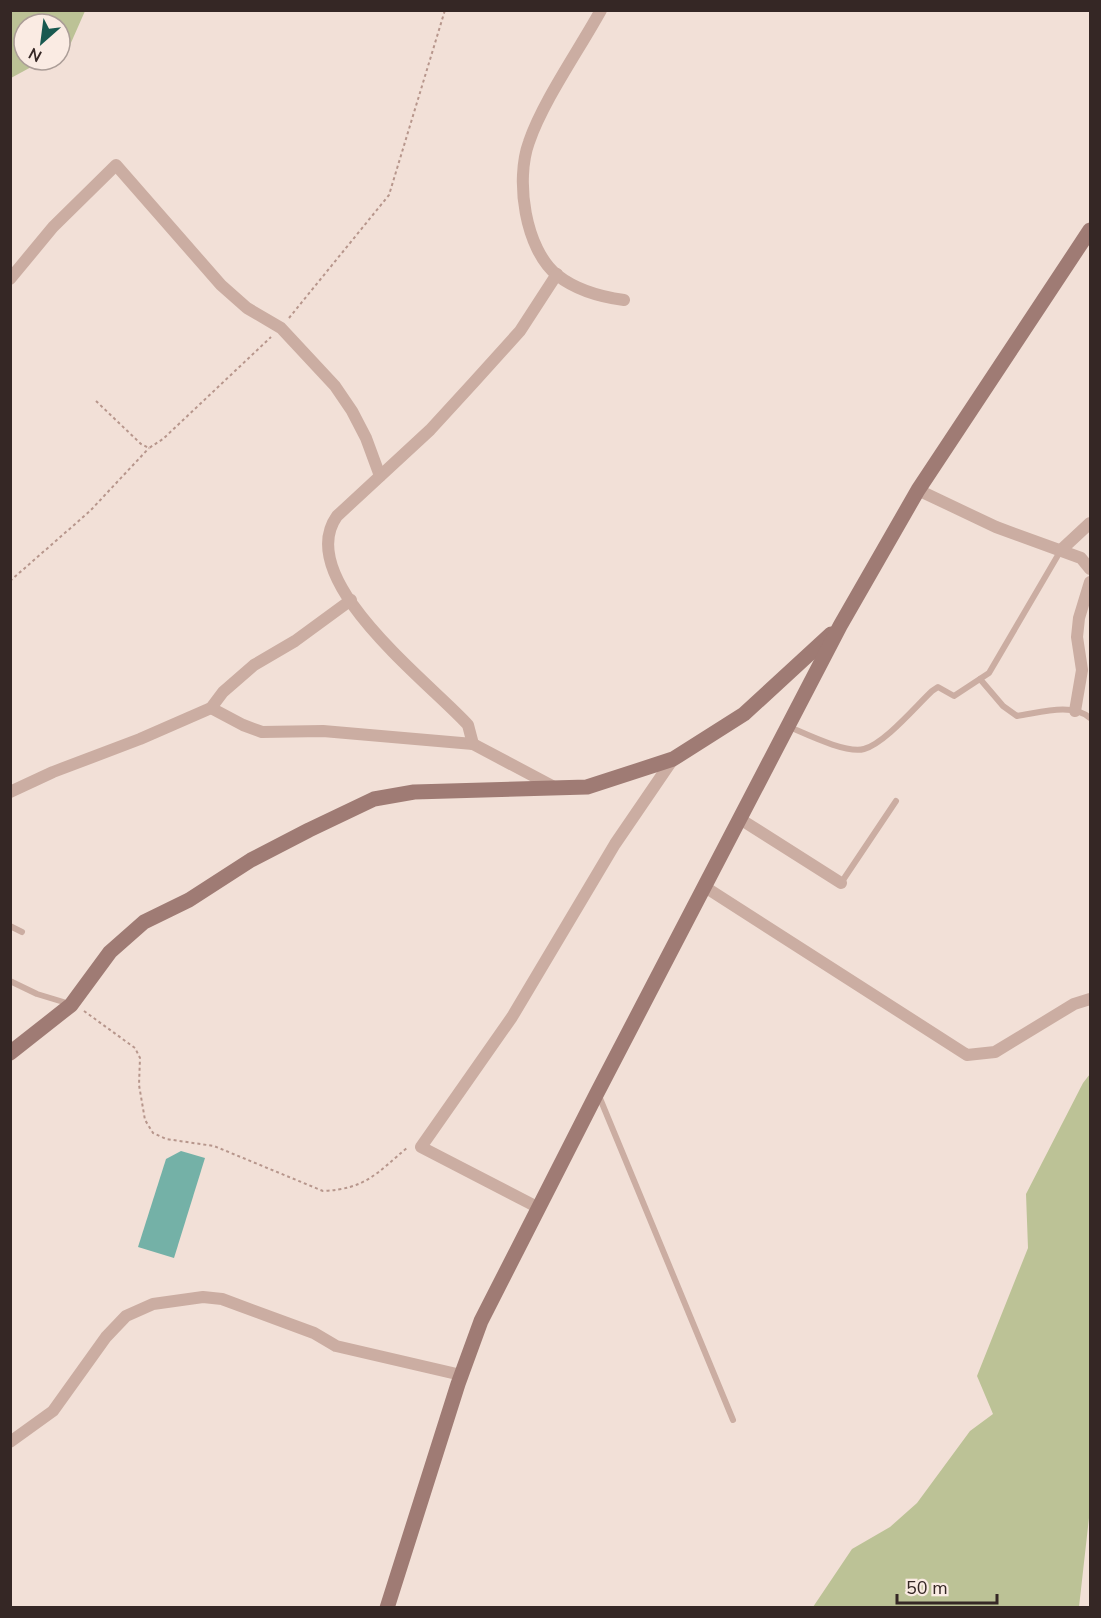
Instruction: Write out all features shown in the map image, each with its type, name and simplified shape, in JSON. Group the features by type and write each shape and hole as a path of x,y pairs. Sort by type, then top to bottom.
{"main road":[{"path":"387,1608 461,1375 481,1321 597,1093 840,626 918,490 1090,230"},
{"path":"10,1053 71,1005 110,952 144,922 189,900 251,860 374,799 414,792 587,787 673,759 744,714 840,626"}],"street":[{"path":"601,10 528,143 522,176 525,207 531,231 541,255 557,274 601,297 624,300"},
{"path":"10,279 53,226 116,165 221,285 247,308 281,328 335,386 352,411 380,476"},
{"path":"473,744 468,725 369,628 333,570 327,549 328,528 337,516 430,430 520,331 557,274"},
{"path":"918,490 996,527 1081,558 1090,569"},
{"path":"1061,550 1090,523"},
{"path":"1075,711 1082,670 1077,637 1079,618 1090,582"},
{"path":"10,792 53,772 140,739 211,708 223,692 254,664 295,641 351,600"},
{"path":"211,708 262,732 323,731 473,744 558,789"},
{"path":"539,1208 421,1147 512,1017 615,844 673,759"},
{"path":"740,819 841,883"},
{"path":"705,887 967,1056 995,1052 1074,1004 1090,999"},
{"path":"10,1442 53,1411 106,1337 126,1316 163,1303 203,1297 222,1299 314,1333 336,1346 461,1375"}],"lane":[{"path":"786,726 846,748 863,749 881,739 932,691 939,687 954,696 989,673 1061,550"},
{"path":"980,679 1003,706 1017,716 1075,711 1084,713 1090,718"},
{"path":"841,883 896,801"},
{"path":"10,926 22,932"},
{"path":"10,981 37,994 71,1005"},
{"path":"597,1093 733,1420"}],"path":[{"path":"10,581 90,511 149,448 163,439 281,328 389,195 445,10"},
{"path":"96,401 141,444 149,448"},
{"path":"71,1005 135,1048 140,1059 139,1085 145,1120 153,1133 166,1139 214,1146 323,1191 341,1191 369,1181 410,1144 421,1147"}],"green space":[{"path":"11,10 85,10 72,40 72,12 12,12 12,72 22,72 11,78"},
{"path":"1090,1074 1090,1509 1079,1607 813,1607 852,1549 890,1527 917,1503 970,1431 993,1414 977,1376 1028,1248 1026,1194 1083,1083"}],"water":[{"path":"181,1151 205,1158 174,1258 138,1247 166,1159"}]}
